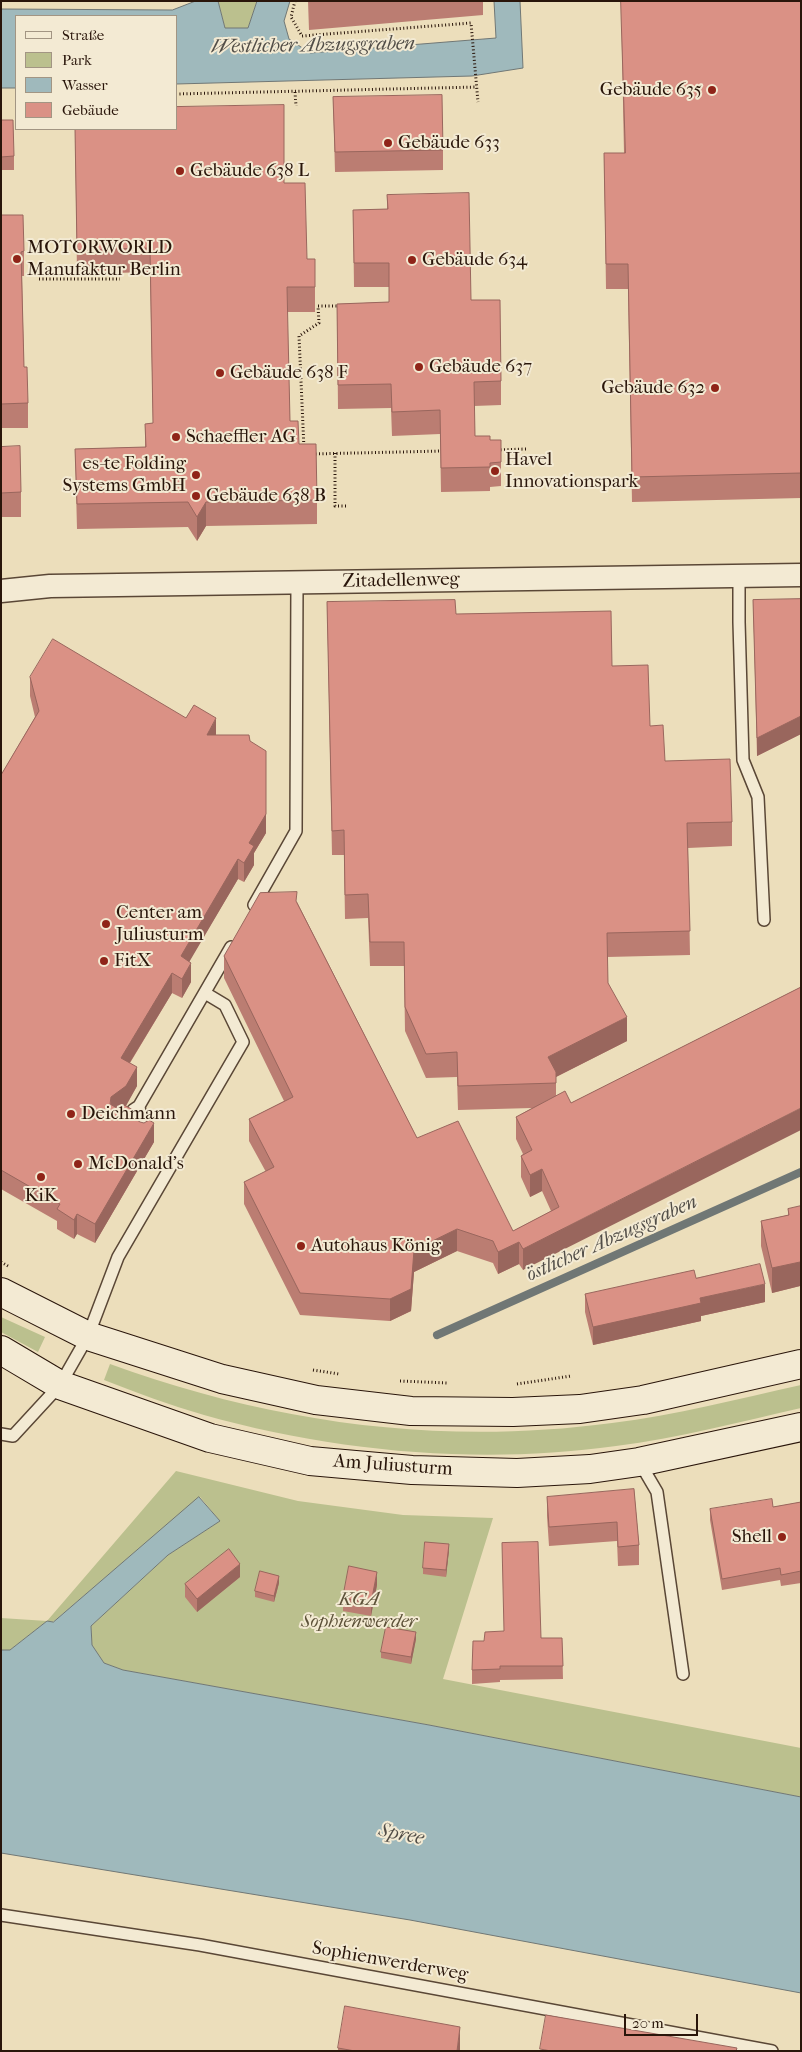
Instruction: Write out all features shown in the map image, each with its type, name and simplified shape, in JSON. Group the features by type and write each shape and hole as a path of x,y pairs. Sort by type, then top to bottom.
{"main road":[{"path":"1,1292 88,1336 222,1379 316,1400 411,1411 513,1412 580,1408 643,1400 801,1364"},
{"name":"Am Juliusturm","path":"1,1350 60,1385 210,1438 310,1461 412,1470 517,1473 590,1469 640,1462 801,1427"}],"street":[{"name":"Zitadellenweg","path":"1,591 50,586 801,575"}],"lane":[{"path":"739,576 743,760 758,797 764,920"},
{"path":"248,916 296,831 297,582"},
{"path":"124,1115 139,1106 239,933"},
{"path":"1,1434 13,1436 60,1385 88,1336 118,1256 244,1042 225,1004 205,993"},
{"path":"139,1106 143,1135"},
{"path":"640,1462 657,1492 683,1674"},
{"name":"Sophienwerderweg","path":"1,1915 200,1945 772,2051"}],"path":[{"path":"295,1 291,17 302,36 471,23 478,102"},
{"path":"178,94 477,88"},
{"path":"295,92 296,106"},
{"path":"39,279 120,279"},
{"path":"346,306 318,306 319,323 299,336 304,454 450,451"},
{"path":"488,450 526,449"},
{"path":"335,453 335,506 346,506"},
{"path":"1,1262 10,1267"},
{"path":"311,1370 348,1375"},
{"path":"516,1384 571,1376"},
{"path":"396,1381 452,1383"}],"green space":[{"path":"218,1 257,1 248,28 225,28"},
{"path":"1,1317 45,1337 38,1352 1,1332"},
{"path":"110,1364 171,1384 295,1415 357,1424 420,1430 484,1432 612,1423 683,1411 801,1385 801,1408 639,1443 564,1452 460,1454 408,1452 305,1438 254,1428 204,1415 104,1380"},
{"name":"KGA Sophienwerder","path":"176,1471 298,1501 403,1515 493,1518 443,1679 801,1748 801,1797 429,1725 123,1670 104,1663 92,1645 91,1626 168,1555 220,1521 200,1497 53,1622 47,1621"},
{"path":"1,1618 47,1621 10,1650 1,1650"}],"water":[{"path":"196,1 218,1 225,28 248,28 257,1 290,1 284,21 289,39 310,53 496,38 494,1 520,1 523,68 472,76 178,84 178,15 15,15 15,88 1,88 1,9 172,10"},
{"name":"Spree","path":"199,1497 220,1521 168,1555 91,1626 92,1645 104,1663 123,1670 429,1725 801,1797 801,1993 410,1920 1,1853 1,1650 10,1650 47,1621 53,1622"}],"building":[{"path":"621,1 801,1 801,473 632,477 628,264 606,264 604,153 625,153"},
{"name":"Gebäude 633","path":"442,95 443,150 335,152 333,97"},
{"path":"284,105 284,183 305,183 307,259 315,259 315,287 287,287 290,421 298,421 299,444 316,444 317,500 206,502 197,517 188,502 77,504 75,449 146,447 145,424 153,423 150,248 77,250 75,130 178,130 178,107"},
{"path":"1,120 13,120 14,156 1,157"},
{"path":"469,193 471,300 500,300 501,381 474,382 475,436 490,436 490,440 501,440 501,462 490,463 490,467 441,468 440,410 392,412 391,384 338,385 337,304 389,302 389,263 354,263 353,210 388,209 387,195"},
{"path":"1,215 23,215 24,251 21,252 24,367 27,367 28,403 1,404"},
{"path":"20,446 21,492 1,493 1,447"},
{"path":"801,599 801,716 757,738 753,600"},
{"path":"455,600 456,614 611,611 612,666 648,665 650,726 663,725 665,761 730,759 732,822 687,823 690,931 607,933 608,983 627,1017 548,1057 556,1072 556,1083 458,1086 457,1052 426,1054 405,1007 404,942 370,942 368,894 345,895 344,830 332,831 327,602"},
{"name":"Center am Juliusturm","path":"53,639 186,718 194,705 216,718 207,735 249,735 250,741 266,751 266,814 249,843 254,846 244,863 238,859 181,956 191,963 182,979 172,973 121,1058 137,1067 126,1086 111,1097 110,1104 117,1108 124,1105 135,1111 137,1120 140,1122 144,1123 149,1120 154,1123 95,1224 77,1214 74,1220 57,1209 60,1204 1,1170 1,775 39,711 30,677"},
{"path":"297,892 296,901 417,1138 458,1121 513,1231 559,1207 542,1169 530,1175 521,1156 532,1150 516,1117 565,1091 571,1103 801,987 801,1108 523,1249 519,1242 498,1252 493,1241 457,1229 414,1250 411,1289 390,1299 300,1293 244,1182 274,1167 249,1119 293,1097 224,956 260,893"},
{"path":"801,1206 801,1265 800,1262 772,1268 761,1221 789,1215 788,1209"},
{"path":"760,1264 765,1284 700,1298 701,1303 593,1327 585,1294 694,1270 696,1278"},
{"path":"634,1489 639,1545 618,1547 617,1522 549,1527 547,1497"},
{"path":"772,1499 773,1507 801,1502 801,1571 781,1575 780,1568 722,1579 710,1509"},
{"path":"425,1542 449,1544 446,1570 423,1568"},
{"path":"538,1542 541,1638 562,1638 563,1666 500,1666 500,1669 472,1670 473,1641 484,1641 485,1632 504,1631 502,1543"},
{"path":"229,1549 240,1564 197,1599 185,1584"},
{"path":"349,1566 377,1572 371,1603 343,1598"},
{"path":"260,1571 279,1576 274,1596 255,1591"},
{"path":"386,1627 416,1632 411,1657 381,1652"},
{"path":"345,2006 460,2027 457,2051 355,2051 338,2048"},
{"path":"546,2015 737,2048 736,2051 551,2051 540,2049"}],"waterway":[{"name":"östlicher Abzugsgraben","path":"437,1335 801,1172"}],"place":[{"name":"Gebäude 635","path":"712,90"},
{"name":"Gebäude 633","path":"388,143"},
{"name":"Gebäude 638 L","path":"180,171"},
{"name":"MOTORWORLD Manufaktur Berlin","path":"17,259"},
{"name":"Gebäude 634","path":"412,260"},
{"name":"Gebäude 637","path":"419,367"},
{"name":"Gebäude 638 F","path":"220,373"},
{"name":"Gebäude 632","path":"715,388"},
{"name":"Schaeffler AG","path":"176,437"},
{"name":"Havel Innovationspark","path":"495,471"},
{"name":"es-te Folding Systems GmbH","path":"196,475"},
{"name":"Gebäude 638 B","path":"196,496"},
{"name":"Center am Juliusturm","path":"106,924"},
{"name":"FitX","path":"104,961"},
{"name":"Deichmann","path":"71,1114"},
{"name":"McDonald's","path":"78,1164"},
{"name":"KiK","path":"41,1177"},
{"name":"Autohaus König","path":"301,1246"},
{"name":"Shell","path":"782,1537"}],"water label":[{"name":"Westlicher Abzugsgraben","path":"313,46"}]}
